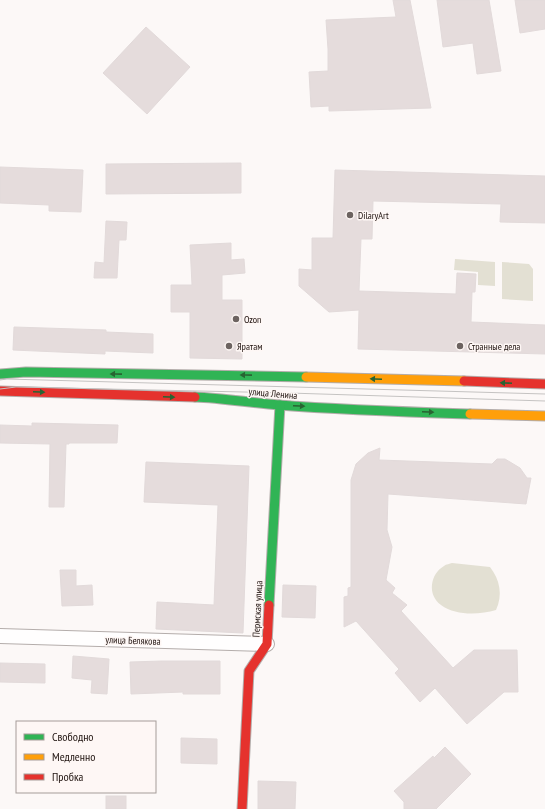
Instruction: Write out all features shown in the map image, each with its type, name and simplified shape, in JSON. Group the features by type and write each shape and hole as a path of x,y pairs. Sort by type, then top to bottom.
{"street":[{"name":"улица Ленина","path":"0,374 26,372 288,376 545,384"},
{"name":"улица Ленина","path":"0,392 213,398 280,405 414,412 545,416"},
{"name":"Пермская улица","path":"242,809 249,670 266,644 280,405"},
{"name":"улица Белякова","path":"0,636 266,644"}],"shaded area":[{"path":"455,259 495,262 495,286 478,285 478,272 454,270"},
{"path":"502,262 529,264 533,269 533,301 502,299"},
{"path":"452,563 490,567 498,582 500,593 496,610 475,614 461,613 447,609 437,601 432,590 433,579 439,570"}],"building":[{"path":"393,0 410,0 431,108 329,111 329,106 311,107 309,72 328,71 326,20 396,17"},
{"path":"437,0 489,0 501,71 477,74 473,43 443,47"},
{"path":"515,0 545,0 545,29 520,33"},
{"path":"146,27 190,67 147,114 103,73"},
{"path":"241,163 241,193 106,194 106,164"},
{"path":"0,167 83,170 81,212 49,211 49,205 0,203"},
{"path":"335,170 545,176 545,223 500,222 501,204 373,201 372,239 361,239 359,291 456,294 457,273 476,274 475,292 472,292 471,322 545,325 545,354 358,349 359,310 329,312 299,286 299,269 312,270 312,238 333,238"},
{"path":"106,221 127,222 126,240 119,240 117,278 94,278 95,262 104,263"},
{"path":"231,243 231,260 244,259 245,273 222,275 222,300 242,300 242,359 190,358 190,312 171,312 171,285 192,285 190,245"},
{"path":"14,327 106,330 106,332 153,334 153,353 105,351 105,354 13,350"},
{"path":"32,423 118,425 117,443 66,444 64,507 49,507 50,444 0,443 0,425 32,426"},
{"path":"380,448 379,460 492,464 497,459 505,459 520,468 527,478 531,478 526,504 388,494 387,530 392,547 386,580 395,588 392,593 407,605 401,611 453,668 474,650 517,650 518,692 504,692 467,724 435,688 420,702 395,673 399,669 356,621 344,627 344,597 348,596 348,588 351,587 351,480 356,464 368,453"},
{"path":"146,462 249,466 243,633 156,629 157,602 214,605 218,505 144,502"},
{"path":"60,570 76,570 76,586 92,585 93,605 62,606"},
{"path":"283,585 316,586 315,618 282,617"},
{"path":"73,656 109,659 107,694 91,693 92,680 72,678"},
{"path":"220,661 220,694 183,694 183,692 131,694 130,662"},
{"path":"0,663 45,664 45,683 0,682"},
{"path":"181,738 217,739 217,764 181,763"},
{"path":"445,747 471,774 436,809 404,809 404,802 394,791"},
{"path":"258,781 296,782 295,809 258,809"},
{"path":"106,796 126,796 126,809 106,809"}],"tram line":[{"path":"0,380 545,394"},
{"path":"0,389 16,387 289,393 545,401"}],"traffic: fast":[{"path":"0,374 26,372 306,377"},
{"path":"195,397 327,408 470,414"},
{"path":"269,605 280,405"}],"traffic: slow":[{"path":"306,377 464,381"},
{"path":"470,414 545,416"}],"traffic: jam":[{"path":"464,381 545,384"},
{"path":"0,391 195,397"},
{"path":"242,809 249,671 267,644 269,605"}],"place":[{"name":"DilaryArt","path":"350,215"},
{"name":"Ozon","path":"236,319"},
{"name":"Яратам","path":"229,346"},
{"name":"Странные дела","path":"460,346"}]}
